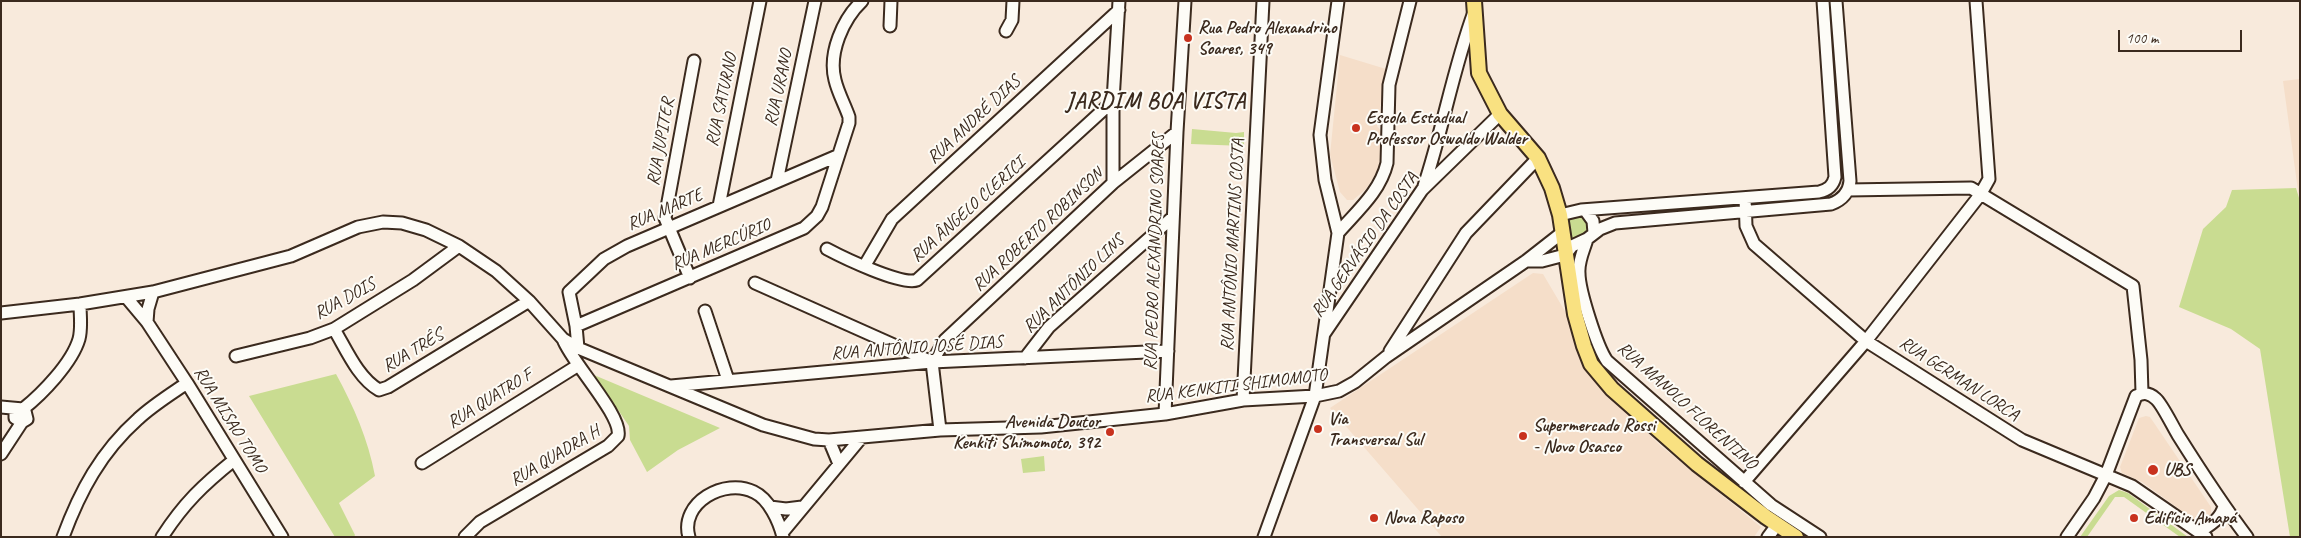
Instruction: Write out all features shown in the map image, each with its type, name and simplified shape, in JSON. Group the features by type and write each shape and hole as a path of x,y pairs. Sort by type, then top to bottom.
{"main road":[{"path":"1475,6 1478,68 1484,84 1500,114 1538,158 1552,188 1560,215 1575,314 1591,364 1612,390 1697,464 1777,525 1796,537"}],"street":[{"name":"RUA SATURNO","path":"719,206 760,1"},
{"name":"RUA URANO","path":"777,182 815,1"},
{"name":"RUA MERCÚRIO","path":"576,326 690,278 804,228 811,223 822,207 849,117 835,80 834,59 844,26 862,1"},
{"path":"890,26 891,1"},
{"path":"1006,31 1012,20 1013,1"},
{"name":"RUA PEDRO ALEXANDRINO SOARES","path":"1165,414 1177,132 1186,1"},
{"name":"RUA ANTÔNIO MARTINS COSTA","path":"1244,400 1263,1"},
{"path":"1264,537 1315,396 1338,233 1325,180 1320,135 1338,1"},
{"path":"1338,233 1375,192 1385,174 1387,163 1388,85 1410,1"},
{"path":"1560,215 1585,210 1824,191 1831,186 1834,180 1823,1"},
{"path":"1565,255 1572,246 1607,226 1624,222 1832,204 1840,200 1848,190 1850,181 1836,1"},
{"path":"1744,482 1866,340 1980,195 1989,178 1976,1"},
{"path":"1113,183 1113,101 1119,6"},
{"name":"RUA ANDRÉ DIAS","path":"865,265 892,219 1119,6"},
{"path":"1422,190 1437,147 1475,6"},
{"name":"RUA JUPITER","path":"668,228 665,218 694,61"},
{"path":"1458,65 1468,63 1478,68"},
{"name":"RUA ÂNGELO CLERICI","path":"827,249 841,257 903,281 917,280 1113,101"},
{"name":"RUA GERVÁSIO DA COSTA","path":"1323,335 1422,190 1500,114"},
{"name":"RUA ROBERTO ROBINSON","path":"932,362 945,340 1113,183 1177,132"},
{"path":"1437,147 1445,153 1456,155"},
{"name":"RUA MARTE","path":"578,348 576,326 569,295 572,288 614,252 837,156"},
{"path":"1386,357 1466,233 1538,158"},
{"path":"1848,190 1971,188 2133,286 2141,360 2142,393"},
{"name":"RUA GERMAN LORCA","path":"1745,198 1747,231 1757,247 1866,340 2022,440 2141,490 2202,534"},
{"path":"1585,210 1593,221 1590,236"},
{"name":"RUA ANTÔNIO LINS","path":"1025,358 1049,328 1173,217"},
{"path":"1,313 80,304 153,292 291,256 358,227 383,222 402,223 426,230 459,246 496,271 529,301 562,339 578,366"},
{"path":"668,228 690,278"},
{"name":"RUA KENKITI SHIMOMOTO","path":"562,339 578,348 773,428 829,440 940,430 1041,427 1165,414 1244,400 1315,396 1347,388 1386,357 1526,262 1563,232"},
{"name":"RUA MANOLO FLORENTINO","path":"1590,236 1580,261 1579,278 1603,355 1607,361 1771,505 1820,537"},
{"name":"RUA DOIS","path":"236,356 310,338 334,329 413,280 459,246"},
{"name":"RUA KENKITI SHIMOMOTO","path":"1526,262 1542,261 1565,255"},
{"path":"755,283 932,362 940,430"},
{"path":"147,322 148,309 153,292"},
{"name":"RUA MISAO TOMO","path":"126,297 147,322 187,382 282,537"},
{"name":"RUA TRÊS","path":"334,329 362,375 370,385 379,390 388,387 529,301"},
{"path":"1,454 20,415 74,351 80,333 80,304"},
{"path":"705,311 728,380"},
{"name":"RUA ANTÔNIO JOSÉ DIAS","path":"669,386 932,362 1168,351"},
{"name":"RUA QUATRO F","path":"422,463 578,366"},
{"name":"RUA QUADRA H","path":"465,537 480,522 608,446 618,436 619,427 594,386 578,366"},
{"path":"63,537 81,491 108,450 138,419 187,382"},
{"path":"2067,537 2094,498 2106,475 2136,396 2142,393 2149,394 2157,400 2224,506 2247,537"},
{"path":"1,408 20,415"},
{"path":"783,535 802,507 861,438"},
{"path":"829,440 840,464"},
{"path":"162,537 177,513 195,492 234,460"},
{"path":"689,537 687,518 691,510 699,502 716,491 730,487 744,488 754,492 770,507 783,535"},
{"path":"2202,534 2219,517 2224,506"},
{"path":"770,507 786,509 802,507"},
{"path":"1768,537 1777,525"}],"shaded area":[{"name":"Escola Estadual Professor Oswaldo Walder","path":"1340,55 1386,69 1377,126 1381,131 1381,157 1377,174 1365,190 1353,200 1347,200 1340,192 1330,155"},
{"path":"2300,79 2300,198 2299,198 2283,81"},
{"path":"1533,273 1543,274 1569,318 1586,372 1661,446 1761,527 1754,537 1442,537 1330,408"},
{"name":"UBS","path":"2150,417 2211,507 2211,516 2207,519 2197,522 2142,482 2122,473 2120,467 2139,418"}],"green space":[{"path":"1192,129 1244,132 1244,146 1191,144"},
{"path":"2296,188 2300,201 2300,537 2290,537 2260,349 2231,329 2179,307 2203,229 2226,207 2232,190"},
{"path":"1580,215 1587,220 1587,228 1582,235 1572,240 1567,218"},
{"path":"336,374 360,424 375,476 339,503 355,535 354,537 335,537 249,396"},
{"path":"594,375 720,428 678,450 647,472 630,440 629,426"},
{"path":"1044,456 1045,471 1023,473 1021,459"},
{"path":"2119,490 2128,493 2188,537 2180,537 2124,497 2115,497 2087,537 2080,537 2109,496"}],"place":[{"name":"Rua Pedro Alexandrino Soares, 349","path":"1188,38"},
{"name":"Escola Estadual Professor Oswaldo Walder","path":"1356,128"},
{"name":"Via Transversal Sul","path":"1318,429"},
{"name":"Avenida Doutor Kenkiti Shimomoto, 392","path":"1110,432"},
{"name":"Supermercado Rossi - Novo Osasco","path":"1523,436"},
{"name":"UBS","path":"2153,470"},
{"name":"Nova Raposo","path":"1374,518"},
{"name":"Edifício Amapá","path":"2134,518"}],"district":[{"name":"JARDIM BOA VISTA","path":"1156,102"}]}
